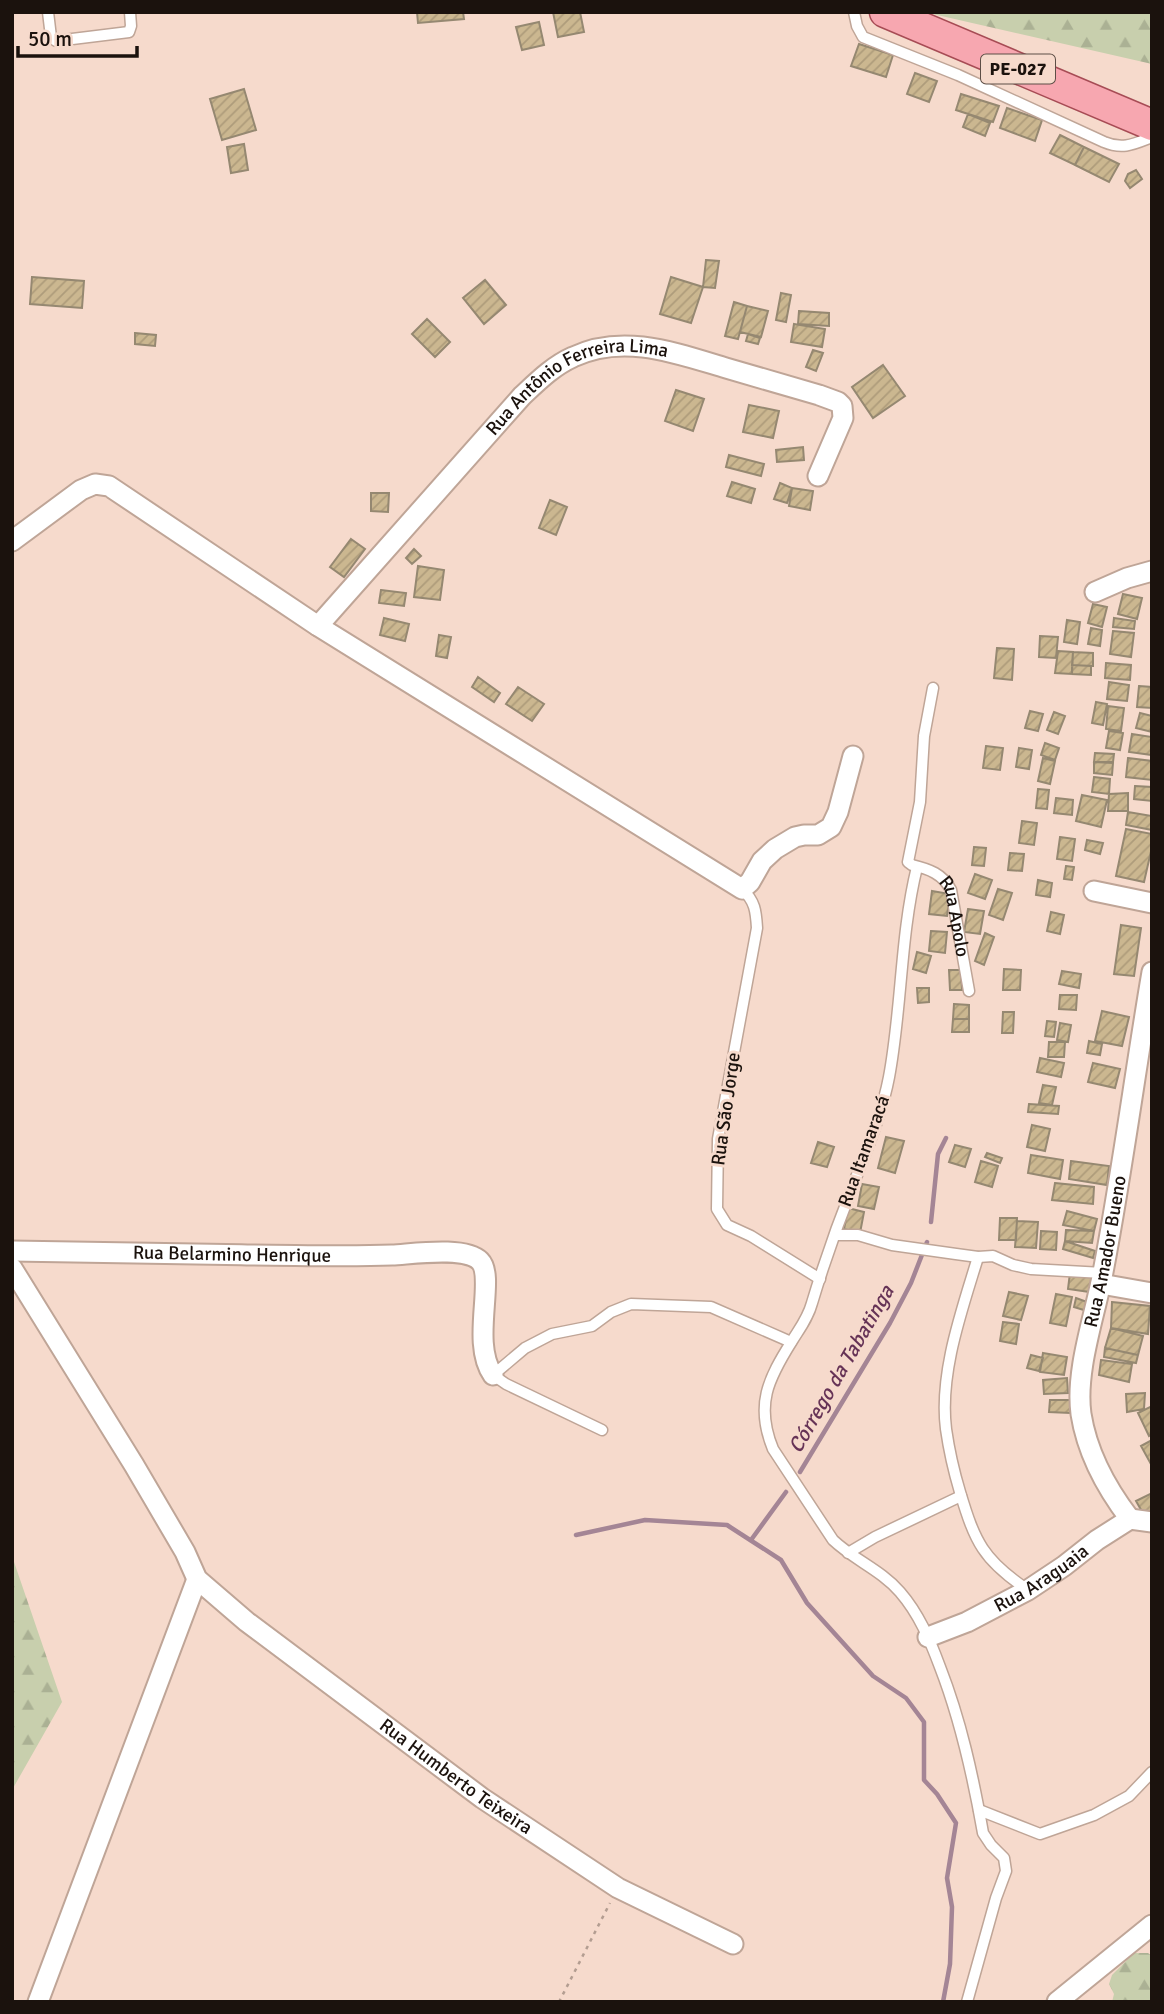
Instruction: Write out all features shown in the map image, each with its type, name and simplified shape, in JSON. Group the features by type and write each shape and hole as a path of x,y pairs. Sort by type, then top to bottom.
{"main road":[{"name":"PE-027","path":"888,13 1152,125"}],"street":[{"name":"Rua Antônio Ferreira Lima","path":"318,626 522,396 548,371 574,356 600,348 629,345 664,349 819,394 838,402 842,406 843,418 818,476"},
{"path":"13,535 80,490 102,484 129,498 318,626 742,889 750,882 762,861 775,849 795,837 818,835 831,827 841,804 853,756"},
{"path":"1095,592 1152,571"},
{"path":"1094,891 1152,903"},
{"name":"Rua Amador Bueno","path":"1130,1519 1102,1476 1086,1436 1079,1388 1102,1278 1152,972"},
{"name":"Rua Belarmino Henrique","path":"12,1251 366,1256 454,1252 472,1255 483,1266 484,1355 487,1366 494,1375"},
{"name":"Rua Humberto Teixeira","path":"12,1268 134,1465 185,1552 197,1579 247,1622 482,1798 618,1888 733,1944"},
{"path":"1102,1278 1152,1293"},
{"path":"1130,1519 1152,1522"},
{"name":"Rua Araguaia","path":"928,1637 967,1622 1028,1590 1130,1519"},
{"path":"38,2002 197,1579"},
{"path":"1057,2002 1152,1925"}],"lane":[{"path":"48,12 51,37 56,41 129,32 130,12"},
{"path":"854,12 863,37 958,75 1104,142 1127,146 1152,136"},
{"name":"Rua Itamaracá","path":"848,1553 832,1540 823,1528 773,1449 764,1420 764,1400 770,1378 808,1315 880,1117 889,1077 914,866 908,860 920,802 922,757 933,688"},
{"name":"Rua Apolo","path":"914,866 940,875 951,890 969,991"},
{"name":"Rua São Jorge","path":"742,889 756,908 757,928 718,1139 717,1209 727,1225 751,1236 820,1279"},
{"path":"835,1235 858,1236 892,1245 978,1257 993,1256 1031,1269 1102,1278"},
{"path":"978,1257 959,1318 947,1377 946,1429 970,1524 986,1555 1004,1574 1028,1590"},
{"path":"602,1430 506,1384 494,1375 525,1349 552,1334 592,1326 611,1312 631,1304 711,1307 791,1342"},
{"path":"961,1496 848,1553 883,1575 900,1592 918,1617 947,1685 965,1742 986,1840 1004,1858 1006,1871 967,2002"},
{"path":"979,1810 1040,1834 1094,1815 1129,1796 1152,1772"}],"path":[{"path":"559,2002 618,1888"}],"green space":[{"path":"924,12 1152,12 1152,64"},
{"path":"12,1556 62,1702 12,1790"},
{"path":"1134,1953 1148,1953 1152,1956 1152,2002 1112,2002 1114,1994 1109,1984 1112,1975"}],"building":[{"path":"417,12 463,12 464,19 418,23"},
{"path":"553,12 580,12 584,32 558,37"},
{"path":"539,22 544,45 522,50 516,27"},
{"path":"859,44 893,55 886,77 851,66"},
{"path":"915,73 937,81 929,102 907,94"},
{"path":"244,89 256,130 222,140 210,99"},
{"path":"961,94 999,106 993,122 956,110"},
{"path":"1007,108 1042,120 1035,141 1000,128"},
{"path":"968,114 990,123 985,136 963,127"},
{"path":"1060,135 1084,147 1075,165 1050,153"},
{"path":"244,144 248,170 231,173 227,147"},
{"path":"1084,147 1119,164 1109,182 1075,165"},
{"path":"1136,170 1142,179 1130,188 1125,181 1128,174"},
{"path":"706,260 719,261 715,288 703,287"},
{"path":"32,277 84,281 82,308 30,304"},
{"path":"671,277 703,287 691,323 660,314"},
{"path":"485,280 506,305 484,324 463,298"},
{"path":"781,293 791,295 786,322 776,320"},
{"path":"734,302 747,306 738,339 725,336"},
{"path":"747,306 768,311 761,337 740,332"},
{"path":"799,311 829,313 829,326 798,324"},
{"path":"427,319 450,342 435,357 412,334"},
{"path":"794,324 825,329 822,347 791,342"},
{"path":"135,333 156,335 155,346 135,344"},
{"path":"748,334 760,338 758,344 746,341"},
{"path":"813,350 823,353 816,371 806,367"},
{"path":"883,365 905,396 873,418 852,387"},
{"path":"676,390 704,399 693,431 665,421"},
{"path":"749,405 779,411 773,438 743,432"},
{"path":"803,447 804,460 777,462 776,450"},
{"path":"729,455 764,464 761,476 726,467"},
{"path":"732,482 755,489 751,503 727,496"},
{"path":"780,483 792,488 787,503 774,499"},
{"path":"792,488 813,491 810,510 789,506"},
{"path":"371,493 389,493 388,512 371,511"},
{"path":"550,500 567,507 556,535 539,528"},
{"path":"351,539 365,549 344,577 330,567"},
{"path":"414,549 421,556 412,564 406,558"},
{"path":"418,566 444,570 440,600 414,597"},
{"path":"381,590 406,593 404,606 379,603"},
{"path":"1123,594 1142,598 1137,619 1118,614"},
{"path":"1093,604 1107,607 1102,627 1088,623"},
{"path":"384,618 409,624 405,641 380,635"},
{"path":"1114,618 1135,621 1134,629 1113,627"},
{"path":"1067,620 1080,622 1077,644 1064,642"},
{"path":"1091,628 1102,630 1100,646 1088,644"},
{"path":"1113,631 1134,633 1131,657 1110,654"},
{"path":"439,635 451,637 447,658 436,656"},
{"path":"1040,636 1058,637 1056,658 1039,657"},
{"path":"997,648 1014,649 1012,680 994,678"},
{"path":"1058,651 1073,652 1072,674 1055,673"},
{"path":"1073,652 1093,653 1093,666 1072,665"},
{"path":"1106,663 1131,665 1130,680 1105,678"},
{"path":"1072,665 1091,666 1091,675 1072,674"},
{"path":"478,677 500,693 494,702 472,687"},
{"path":"1109,682 1129,685 1127,701 1107,699"},
{"path":"1139,686 1152,687 1152,708 1137,707"},
{"path":"518,687 544,704 532,721 506,704"},
{"path":"1096,702 1107,704 1103,725 1092,723"},
{"path":"1108,706 1124,708 1121,731 1106,729"},
{"path":"1030,711 1043,714 1038,731 1025,728"},
{"path":"1054,712 1065,716 1058,734 1047,730"},
{"path":"1140,713 1152,716 1152,732 1136,728"},
{"path":"1109,731 1123,733 1120,750 1106,748"},
{"path":"1132,734 1152,737 1152,755 1129,752"},
{"path":"1045,743 1059,748 1055,760 1041,755"},
{"path":"986,746 1003,748 1000,770 983,768"},
{"path":"1019,748 1032,750 1029,769 1016,767"},
{"path":"1095,753 1114,754 1113,762 1094,762"},
{"path":"1043,758 1055,761 1050,784 1038,781"},
{"path":"1128,758 1152,761 1152,780 1126,777"},
{"path":"1094,762 1113,763 1112,775 1094,773"},
{"path":"1094,777 1110,779 1109,794 1092,792"},
{"path":"1135,786 1152,787 1152,801 1134,799"},
{"path":"1038,789 1049,790 1047,809 1036,808"},
{"path":"1128,793 1128,811 1108,811 1109,794"},
{"path":"1082,795 1107,800 1101,827 1076,821"},
{"path":"1056,798 1073,800 1072,815 1054,813"},
{"path":"1128,812 1152,816 1152,830 1126,825"},
{"path":"1022,821 1037,823 1034,845 1019,843"},
{"path":"1126,829 1152,834 1152,847 1144,882 1116,876"},
{"path":"1060,837 1075,839 1072,861 1057,859"},
{"path":"1087,840 1103,843 1100,854 1085,850"},
{"path":"974,847 986,848 984,866 972,865"},
{"path":"1010,853 1024,854 1022,871 1008,870"},
{"path":"1066,866 1074,867 1072,880 1064,879"},
{"path":"975,874 992,880 985,899 968,893"},
{"path":"1038,880 1052,883 1050,897 1036,895"},
{"path":"998,889 1012,893 1003,920 989,915"},
{"path":"932,891 950,894 947,916 929,914"},
{"path":"968,909 984,911 980,934 964,932"},
{"path":"1051,912 1064,915 1060,934 1047,931"},
{"path":"1121,925 1141,928 1134,976 1114,974"},
{"path":"931,931 947,932 945,953 929,951"},
{"path":"985,933 994,937 984,965 975,961"},
{"path":"917,952 931,956 926,973 913,969"},
{"path":"1004,969 1021,970 1020,990 1003,990"},
{"path":"949,970 961,970 962,990 950,990"},
{"path":"1062,971 1081,974 1079,988 1059,984"},
{"path":"917,988 929,988 929,1002 918,1003"},
{"path":"1060,995 1077,995 1076,1010 1059,1009"},
{"path":"954,1004 969,1005 969,1019 953,1019"},
{"path":"1102,1011 1129,1017 1122,1046 1095,1041"},
{"path":"1003,1012 1014,1012 1013,1033 1002,1033"},
{"path":"953,1019 969,1019 969,1032 952,1032"},
{"path":"1047,1021 1056,1022 1054,1037 1045,1036"},
{"path":"1060,1023 1071,1025 1068,1042 1057,1040"},
{"path":"1089,1041 1102,1044 1100,1055 1087,1053"},
{"path":"1049,1042 1065,1042 1064,1057 1048,1057"},
{"path":"1040,1058 1064,1063 1061,1077 1037,1072"},
{"path":"1093,1063 1120,1069 1115,1088 1088,1082"},
{"path":"1043,1085 1056,1087 1052,1105 1039,1103"},
{"path":"1029,1104 1059,1106 1058,1114 1028,1112"},
{"path":"1032,1125 1050,1129 1045,1151 1027,1147"},
{"path":"886,1137 904,1141 895,1173 878,1168"},
{"path":"818,1142 834,1147 827,1167 811,1163"},
{"path":"955,1145 971,1149 965,1167 949,1162"},
{"path":"987,1153 1002,1158 1000,1163 985,1157"},
{"path":"1031,1155 1063,1160 1060,1179 1028,1173"},
{"path":"981,1161 998,1166 992,1187 975,1182"},
{"path":"1071,1161 1109,1166 1107,1185 1069,1179"},
{"path":"1055,1183 1094,1187 1093,1204 1052,1200"},
{"path":"862,1184 879,1187 874,1209 858,1206"},
{"path":"848,1208 864,1212 860,1233 844,1229"},
{"path":"1067,1211 1097,1219 1094,1231 1063,1225"},
{"path":"1000,1218 1017,1218 1016,1240 999,1240"},
{"path":"1017,1221 1038,1222 1036,1248 1015,1247"},
{"path":"1066,1230 1094,1231 1092,1243 1065,1241"},
{"path":"1041,1231 1057,1232 1056,1250 1040,1249"},
{"path":"1065,1241 1095,1251 1093,1258 1063,1249"},
{"path":"1070,1273 1092,1276 1090,1292 1068,1289"},
{"path":"1009,1292 1028,1296 1021,1320 1003,1316"},
{"path":"1056,1294 1072,1297 1066,1326 1050,1323"},
{"path":"1076,1298 1090,1303 1087,1311 1074,1307"},
{"path":"1112,1302 1150,1306 1148,1334 1111,1328"},
{"path":"1003,1322 1019,1324 1016,1344 1000,1341"},
{"path":"1111,1328 1143,1336 1138,1355 1105,1348"},
{"path":"1105,1348 1138,1355 1136,1363 1104,1357"},
{"path":"1043,1353 1067,1357 1064,1375 1040,1372"},
{"path":"1031,1355 1043,1358 1039,1371 1027,1368"},
{"path":"1101,1360 1132,1364 1129,1382 1099,1375"},
{"path":"1067,1378 1068,1393 1044,1394 1043,1380"},
{"path":"1145,1393 1144,1409 1127,1412 1126,1394"},
{"path":"1050,1400 1071,1400 1070,1413 1049,1412"},
{"path":"1152,1406 1152,1434 1149,1436 1138,1413"},
{"path":"1152,1440 1152,1466 1141,1446"},
{"path":"1152,1493 1152,1510 1144,1515 1136,1501"}],"waterway":[{"name":"Córrego da Tabatinga","path":"931,1222 938,1154 946,1138"},
{"name":"Córrego da Tabatinga","path":"800,1472 890,1323 911,1283 927,1242"},
{"name":"Córrego da Tabatinga","path":"751,1540 786,1492"},
{"name":"Córrego da Tabatinga","path":"576,1535 645,1520 727,1525 781,1560 807,1603 873,1676 906,1698 924,1722 924,1780 956,1823 947,1878 952,1907 950,1964 943,2002"}]}
